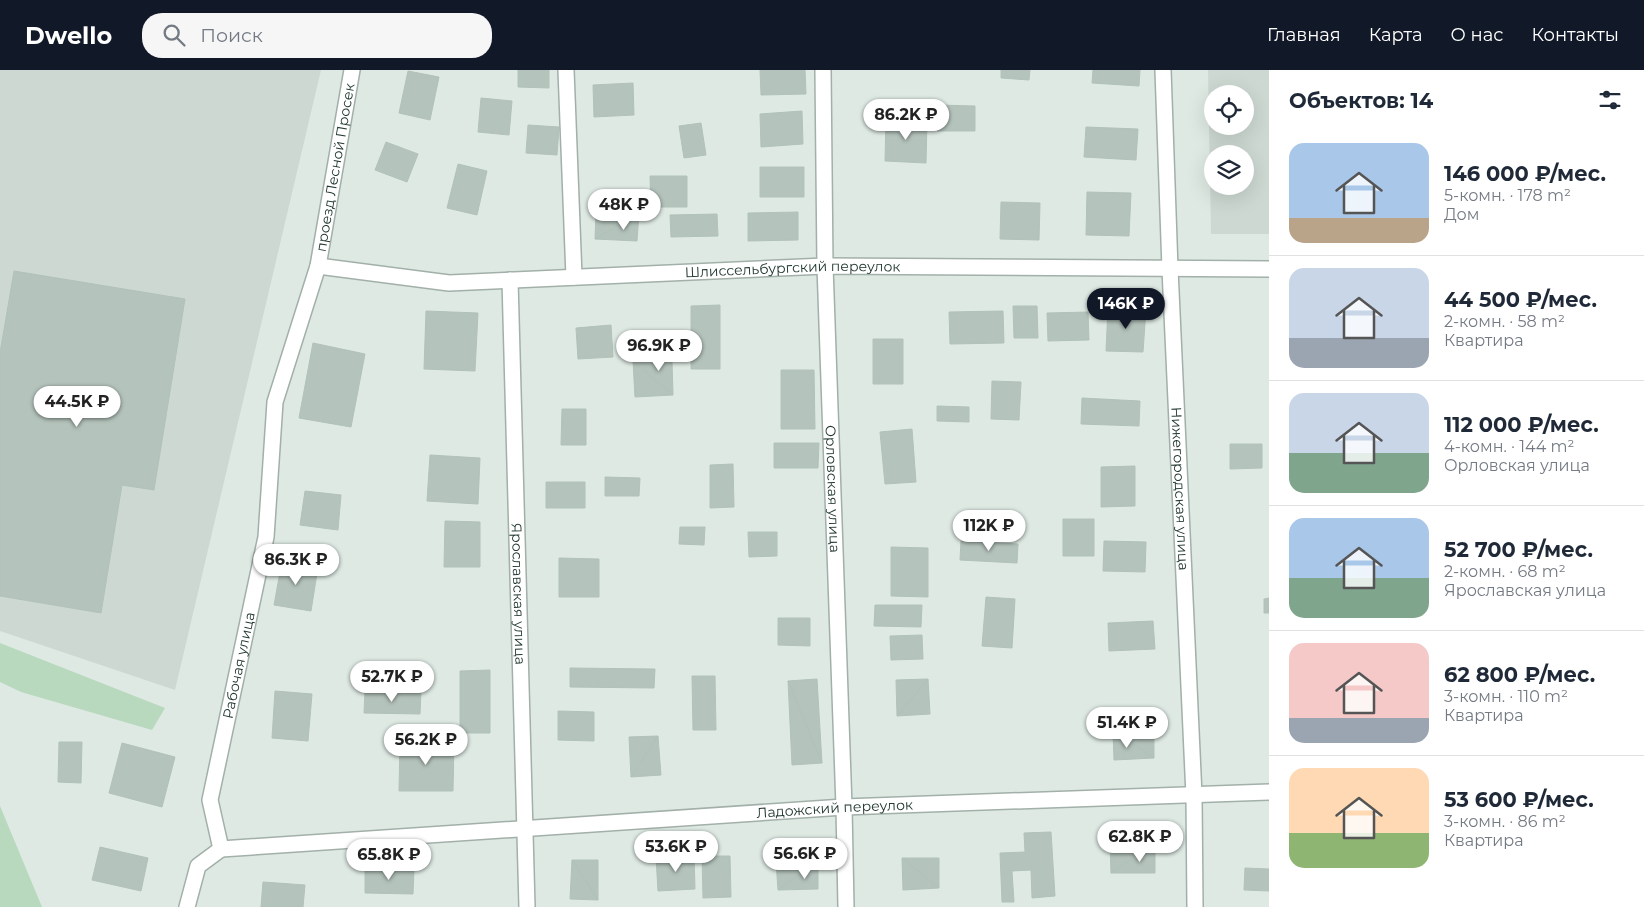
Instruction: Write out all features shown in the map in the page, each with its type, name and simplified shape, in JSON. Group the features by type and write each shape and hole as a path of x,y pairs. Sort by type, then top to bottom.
{"street":[{"name":"проезд Лесной Просек","path":"318,266 352,70"},
{"path":"566,70 574,277"},
{"name":"Орловская улица","path":"823,70 825,266 846,907"},
{"name":"Нижегородская улица","path":"1163,70 1194,796 1196,907"},
{"name":"Шлиссельбургский переулок","path":"318,266 449,283 825,266 1269,269"},
{"name":"Рабочая улица","path":"221,849 210,800 266,537 275,402 318,266"},
{"name":"Ярославская улица","path":"510,280 527,907"},
{"name":"Ладожский переулок","path":"221,849 844,807 1269,792"},
{"path":"187,907 198,866 221,849"}],"shaded area":[{"path":"0,70 321,70 175,690 0,631"},
{"path":"1208,70 1269,70 1269,234 1211,234 1210,195 1254,195 1254,145 1209,145 1209,135 1254,135 1254,85 1208,85"}],"green space":[{"path":"0,643 165,708 152,730 21,692 0,682"},
{"path":"0,806 42,907 0,907"}],"building":[{"path":"518,70 549,70 549,88 518,87"},
{"path":"760,70 805,70 806,94 761,95"},
{"path":"1001,70 1030,70 1029,80 1001,78"},
{"path":"1093,70 1140,70 1139,86 1092,83"},
{"path":"408,71 439,77 430,120 399,113"},
{"path":"633,83 634,115 594,117 593,85"},
{"path":"481,98 512,101 509,135 478,132"},
{"path":"937,105 975,106 975,131 937,131"},
{"path":"802,111 803,144 761,147 760,114"},
{"path":"886,119 927,121 926,163 885,161"},
{"path":"701,123 706,155 684,158 679,126"},
{"path":"528,125 559,127 557,155 526,153"},
{"path":"1086,127 1138,129 1136,160 1084,157"},
{"path":"386,142 418,154 407,182 375,170"},
{"path":"458,164 487,171 477,215 447,208"},
{"path":"760,167 804,167 804,197 760,197"},
{"path":"650,176 687,176 687,207 651,207"},
{"path":"1087,192 1131,193 1129,236 1086,235"},
{"path":"1001,202 1040,203 1039,240 1000,239"},
{"path":"596,212 639,213 595,239"},
{"path":"798,212 798,240 748,241 748,213"},
{"path":"639,213 637,241 595,239"},
{"path":"717,214 718,236 671,237 670,215"},
{"path":"14,271 185,299 154,490 122,485 101,613 0,596 0,353"},
{"path":"720,305 720,369 691,369 691,306"},
{"path":"1013,306 1037,306 1038,338 1014,338"},
{"path":"1108,307 1146,309 1143,352 1106,351"},
{"path":"426,311 478,313 475,371 424,369"},
{"path":"1003,311 1004,343 950,344 949,312"},
{"path":"1088,312 1089,340 1048,341 1047,313"},
{"path":"611,325 613,357 578,359 576,328"},
{"path":"873,339 903,339 903,384 873,384"},
{"path":"313,343 365,354 351,427 299,418"},
{"path":"633,361 673,395 635,397"},
{"path":"633,361 672,361 673,395"},
{"path":"781,370 814,370 815,429 781,429"},
{"path":"992,381 1021,382 1019,420 991,419"},
{"path":"1082,398 1140,401 1139,426 1081,424"},
{"path":"937,406 969,407 969,422 937,421"},
{"path":"562,409 586,409 586,445 561,445"},
{"path":"912,429 916,482 885,484 880,432"},
{"path":"774,443 819,443 818,468 774,468"},
{"path":"1230,444 1262,444 1262,468 1230,469"},
{"path":"430,455 480,458 478,504 427,501"},
{"path":"733,464 734,507 710,508 710,465"},
{"path":"1135,466 1135,506 1101,507 1101,467"},
{"path":"605,477 640,478 639,496 605,496"},
{"path":"546,482 585,482 585,508 546,508"},
{"path":"305,491 341,495 338,530 300,525"},
{"path":"1063,519 1094,519 1094,556 1063,556"},
{"path":"445,521 480,522 480,567 444,567"},
{"path":"680,527 705,527 704,545 679,544"},
{"path":"748,532 777,532 777,556 749,557"},
{"path":"961,541 1018,544 1017,563 960,560"},
{"path":"1104,541 1146,542 1145,572 1103,571"},
{"path":"891,547 928,548 928,597 891,596"},
{"path":"559,558 599,559 599,597 559,597"},
{"path":"282,561 318,567 311,611 274,605"},
{"path":"986,597 1015,599 1012,648 982,646"},
{"path":"1269,598 1269,613 1264,613 1264,599"},
{"path":"875,605 922,605 921,627 874,626"},
{"path":"778,618 810,618 810,646 778,645"},
{"path":"1153,621 1155,649 1109,651 1108,623"},
{"path":"922,635 923,659 891,660 890,636"},
{"path":"570,668 655,669 654,688 570,687"},
{"path":"490,670 490,733 460,733 460,671"},
{"path":"692,676 715,676 716,730 693,730"},
{"path":"817,679 822,763 788,681"},
{"path":"928,679 930,714 897,716"},
{"path":"928,679 897,716 896,680"},
{"path":"788,681 822,763 792,765"},
{"path":"275,691 312,694 308,741 272,738"},
{"path":"365,691 421,692 420,714 364,713"},
{"path":"558,711 594,712 594,741 558,740"},
{"path":"1154,729 1154,758 1113,730"},
{"path":"1113,730 1154,758 1114,760"},
{"path":"658,736 631,777 629,737"},
{"path":"658,736 661,775 631,777"},
{"path":"400,741 454,742 453,791 399,791"},
{"path":"59,742 82,742 81,783 58,782"},
{"path":"122,743 175,757 162,807 109,793"},
{"path":"1051,832 1055,896 1032,898 1031,870 1012,871 1014,902 1002,902 1000,853 1025,852 1024,833"},
{"path":"1155,842 1111,873 1110,844"},
{"path":"1155,842 1155,873 1111,873"},
{"path":"100,847 148,858 141,891 92,880"},
{"path":"694,856 695,889 658,891 656,857"},
{"path":"702,856 730,856 731,897 703,898"},
{"path":"902,858 939,858 939,888"},
{"path":"902,858 939,888 903,890"},
{"path":"572,860 598,900 570,899"},
{"path":"572,860 598,860 598,900"},
{"path":"818,860 778,890 776,862"},
{"path":"818,860 818,889 778,890"},
{"path":"365,868 414,869 413,894 365,893"},
{"path":"1245,868 1269,869 1269,891 1244,890"},
{"path":"263,882 305,885 303,907 261,907"}]}
